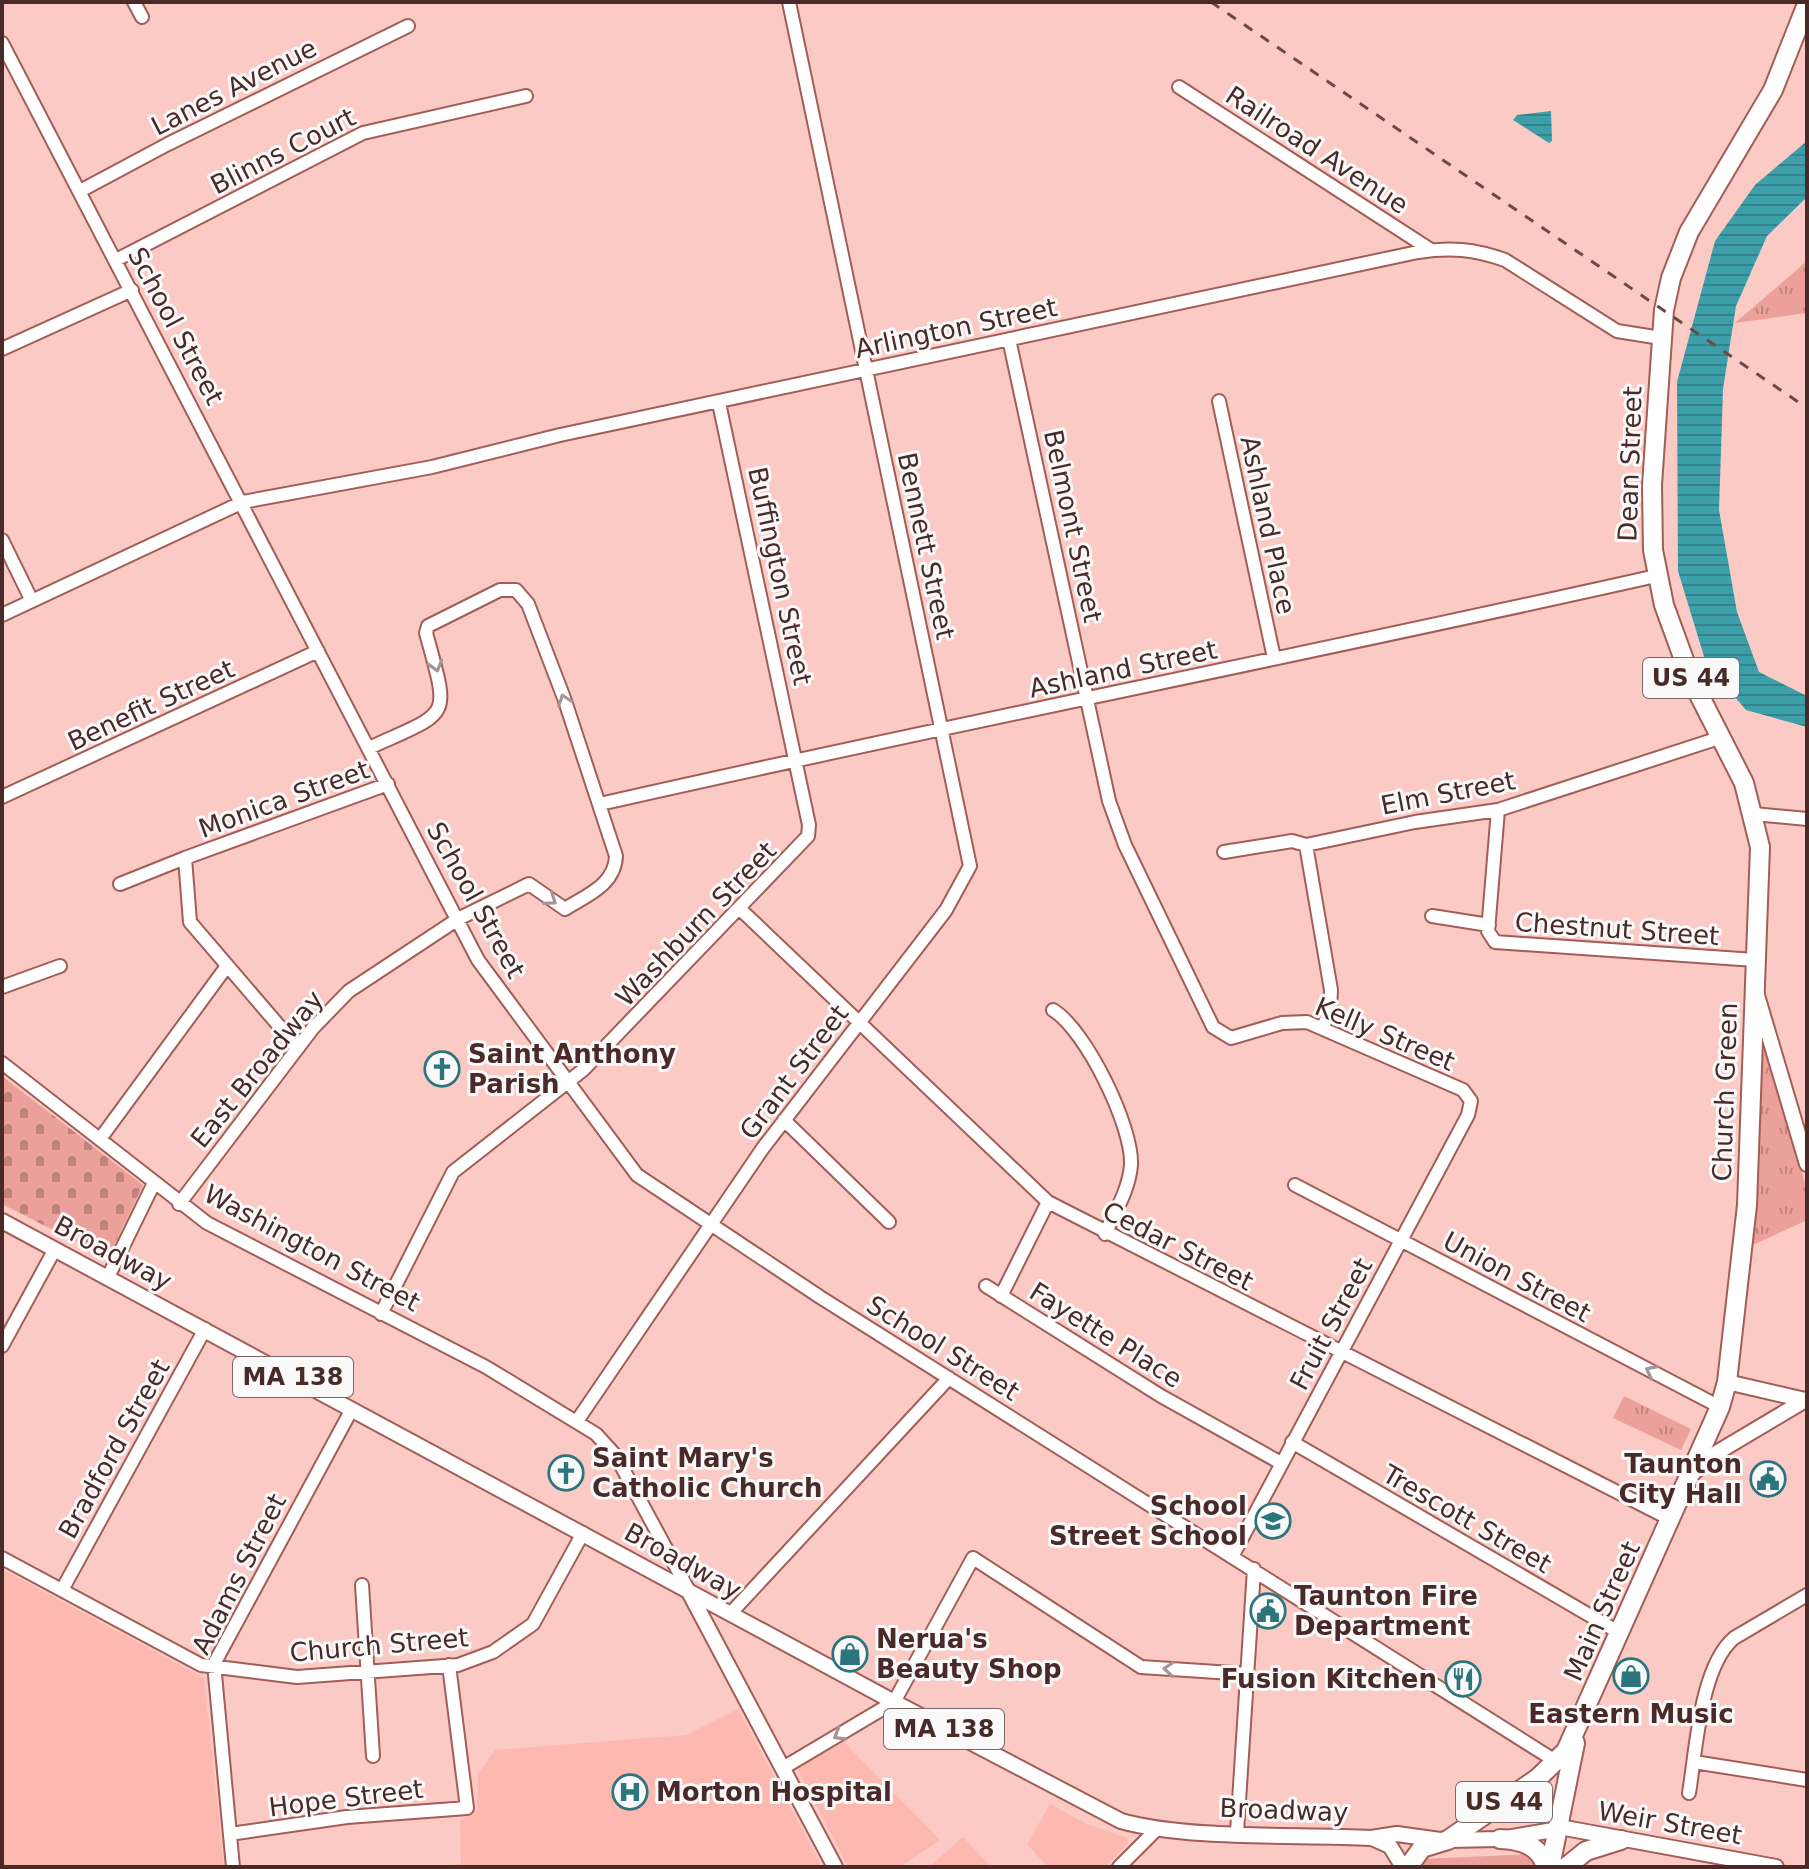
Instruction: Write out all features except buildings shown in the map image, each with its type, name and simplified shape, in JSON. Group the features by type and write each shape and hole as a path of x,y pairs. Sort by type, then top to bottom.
{"highway":[{"name":"Dean Street","path":"1754,987 1761,858 1754,814 1722,737 1691,679 1656,576 1651,537 1652,485 1666,296 1685,240 1773,90 1807,4"},
{"name":"Church Green","path":"1727,1382 1747,1205 1754,987"},
{"name":"Main Street","path":"1555,1828 1579,1728 1720,1407 1727,1382"},
{"name":"Main Street","path":"1444,1840 1557,1762 1579,1728"},
{"path":"1557,1762 1562,1777 1561,1800"},
{"name":"US 44","path":"1548,1867 1555,1828"},
{"path":"1500,1839 1532,1847 1540,1853 1548,1867"},
{"name":"US 44","path":"1406,1867 1416,1853 1444,1840"},
{"name":"MA 138","path":"1566,1867 1586,1851 1621,1840"}],"main road":[{"name":"Church Green","path":"1754,987 1766,1015 1807,1164"},
{"name":"Broadway","path":"2,1221 1121,1821 1158,1828 1371,1838 1397,1834 1444,1840"},
{"path":"1727,1382 1806,1399"},
{"path":"1762,1425 1772,1406 1763,1390"},
{"path":"1688,1477 1718,1452 1806,1399"},
{"path":"689,1591 835,1867"},
{"name":"MA 138","path":"1444,1840 1500,1839 1555,1828"},
{"name":"Weir Street","path":"1555,1828 1776,1867"},
{"name":"Broadway","path":"1371,1838 1390,1846 1406,1867"}],"street":[{"path":"134,2 142,17"},
{"name":"Bennett Street","path":"789,2 943,731"},
{"name":"Lanes Avenue","path":"80,191 408,26"},
{"name":"School Street","path":"2,43 484,968 641,1178 949,1378 1557,1762"},
{"name":"Railroad Avenue","path":"1179,87 1431,250"},
{"name":"Blinns Court","path":"116,260 363,133 526,96"},
{"name":"Arlington Street","path":"2,615 243,502 432,467 560,435 1431,250 1465,249 1505,260 1617,331 1661,338"},
{"path":"2,349 132,290"},
{"name":"Belmont Street","path":"1009,339 1109,801 1125,845 1217,1032"},
{"name":"Ashland Place","path":"1219,401 1274,658"},
{"name":"Buffington Street","path":"719,403 796,759"},
{"path":"2,540 32,601"},
{"name":"Ashland Street","path":"600,804 796,759 943,731 1656,576"},
{"path":"369,748 426,722 440,706 443,693 426,633 428,626 500,590 516,590 528,604 600,804 616,856 615,872 602,887 565,909 529,884 458,919"},
{"name":"Benefit Street","path":"2,797 318,651"},
{"name":"Grant Street","path":"577,1421 784,1120 946,910 969,871 969,850 943,731"},
{"name":"Elm Street","path":"1224,852 1292,841 1306,845 1415,822 1498,810 1722,737"},
{"name":"Washburn Street","path":"381,1314 453,1172 569,1083 628,1027 808,836 809,825 796,759"},
{"name":"Monica Street","path":"298,1048 190,922 185,858 388,784"},
{"path":"1432,916 1489,925 1498,810"},
{"path":"1754,814 1807,819"},
{"path":"1306,845 1330,979 1330,1010 1323,1027"},
{"path":"120,884 185,858"},
{"name":"Cedar Street","path":"740,909 1048,1202 1105,1234 1670,1519"},
{"name":"East Broadway","path":"179,1204 321,1018 349,991 458,919"},
{"name":"Chestnut Street","path":"1489,925 1491,938 1503,944 1755,960"},
{"path":"2,987 60,966"},
{"path":"100,1139 227,966"},
{"path":"1053,1010 1069,1020 1082,1038 1127,1133 1130,1176 1105,1234"},
{"name":"Kelly Street","path":"1217,1032 1237,1037 1299,1021 1323,1027 1463,1090 1471,1101 1468,1115"},
{"name":"Washington Street","path":"2,1063 179,1204 234,1238 524,1387 600,1438 616,1456 689,1591"},
{"name":"Fruit Street","path":"1233,1555 1468,1115"},
{"path":"784,1120 889,1222"},
{"path":"108,1277 154,1183"},
{"name":"Union Street","path":"1295,1185 1720,1407"},
{"name":"Fayette Place","path":"1048,1202 1001,1296 1161,1396 1281,1463"},
{"path":"2,1346 55,1249"},
{"path":"986,1286 1001,1296"},
{"name":"Bradford Street","path":"62,1590 205,1329"},
{"path":"730,1614 949,1378"},
{"name":"Adams Street","path":"233,1867 213,1668 228,1632 352,1409"},
{"name":"Trescott Street","path":"1292,1442 1620,1633"},
{"name":"Church Street","path":"2,1558 201,1665 279,1676 368,1672 480,1659 529,1627 583,1533"},
{"path":"783,1768 894,1702 973,1558 1141,1667 1247,1674"},
{"path":"1237,1832 1254,1569"},
{"path":"362,1585 373,1756"},
{"path":"1689,1793 1706,1693 1724,1649 1734,1638 1807,1595"},
{"name":"Hope Street","path":"230,1834 337,1818 467,1808 449,1665"},
{"path":"1694,1762 1807,1780"},
{"path":"1119,1867 1158,1828"}],"shaded area":[{"path":"2,1569 204,1678 224,1867 2,1867"},
{"name":"Morton Hospital","path":"738,1709 822,1867 420,1867 461,1864 460,1821 477,1810 478,1774 495,1750 686,1735"},
{"path":"844,1742 940,1840 900,1867 848,1867 797,1768"},
{"path":"1050,1804 1087,1824 1127,1838 1128,1843 1105,1867 1048,1867 1027,1844"},
{"path":"963,1837 991,1867 929,1867"}],"green space":[{"path":"1807,261 1807,313 1735,323"},
{"path":"1765,1051 1769,1054 1807,1191 1807,1220 1753,1245 1760,1056"},
{"path":"2,1076 143,1185 108,1258 2,1204"},
{"path":"1624,1396 1691,1429 1681,1450 1613,1418"},
{"path":"1532,1854 1537,1867 1418,1867 1423,1859"}],"water":[{"path":"1551,111 1552,141 1549,143 1513,120 1517,115"},
{"path":"1807,141 1807,197 1767,236 1736,306 1723,389 1719,510 1737,612 1759,672 1807,696 1807,727 1746,710 1706,663 1678,571 1677,382 1715,241 1755,185"}],"railway":[{"path":"1211,2 1807,408"}],"place":[{"name":"Saint Anthony Parish","path":"442,1069"},
{"name":"Saint Mary's Catholic Church","path":"566,1473"},
{"name":"Taunton City Hall","path":"1768,1479"},
{"name":"School Street School","path":"1273,1521"},
{"name":"Taunton Fire Department","path":"1268,1611"},
{"name":"Nerua's Beauty Shop","path":"850,1654"},
{"name":"Eastern Music","path":"1631,1676"},
{"name":"Fusion Kitchen","path":"1463,1679"},
{"name":"Morton Hospital","path":"630,1792"}]}
